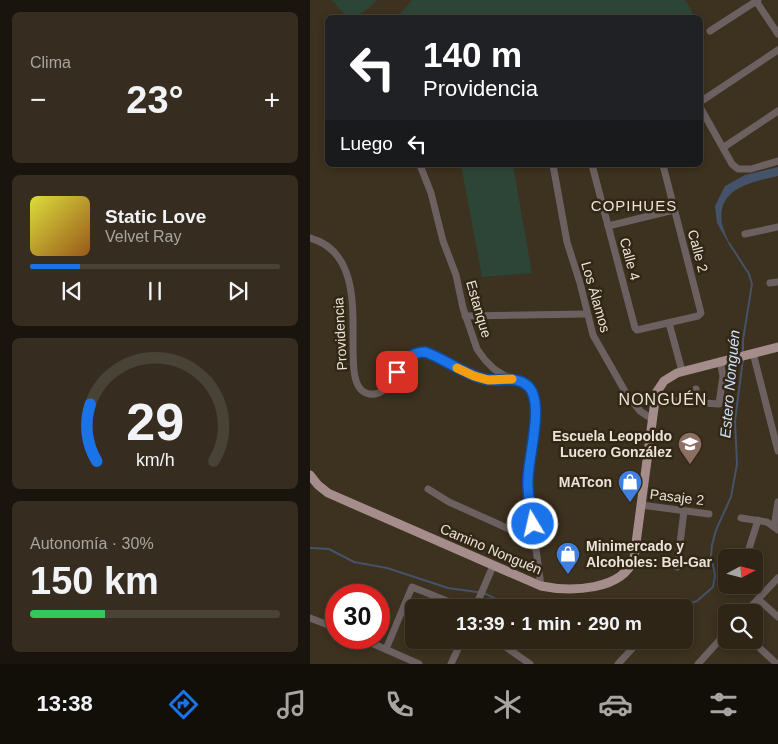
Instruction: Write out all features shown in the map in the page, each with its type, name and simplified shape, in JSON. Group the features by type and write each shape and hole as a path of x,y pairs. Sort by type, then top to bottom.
{"main road":[{"name":"Camino Nonguén","path":"310,476 328,493 541,586 560,589 590,587 610,583 623,576 631,566 634,558 652,419 658,388 668,378 682,371 778,346"}],"street":[{"path":"710,31 757,1 778,34"},
{"path":"703,100 778,50"},
{"path":"724,147 778,111"},
{"path":"703,112 732,164 738,169 751,169 778,161"},
{"name":"Estanque","path":"421,167 431,193 443,241 454,268 465,316 474,342 485,360 499,372 526,385 533,395 535,428 528,483 541,586"},
{"name":"Los Álamos","path":"553,167 565,232 590,327 621,386 640,411 652,419"},
{"name":"Calle 4","path":"593,167 636,330 669,323"},
{"name":"Calle 2","path":"663,167 701,314 669,323"},
{"path":"608,226 674,210"},
{"path":"744,234 778,227"},
{"name":"Providencia","path":"310,238 326,245 335,253 346,274 353,306 354,374 358,387 363,392 374,394 382,390 390,383 408,358 422,352 482,379 494,381 511,378"},
{"path":"465,316 588,314"},
{"path":"669,323 682,371"},
{"path":"751,353 778,451"},
{"path":"676,401 716,405 720,402 723,374 720,361"},
{"path":"694,402 696,389"},
{"path":"428,490 448,502 536,541"},
{"path":"776,529 778,502"},
{"name":"Pasaje 2","path":"641,505 709,514"},
{"path":"677,567 684,510"},
{"path":"741,518 768,522 776,529"},
{"path":"749,549 758,520"},
{"path":"479,599 493,566"},
{"path":"753,604 778,578"},
{"path":"407,599 412,587 442,599"},
{"path":"758,599 778,617"},
{"path":"390,639 405,604"},
{"path":"310,618 325,624"},
{"path":"698,664 718,643"},
{"path":"386,649 419,664"},
{"path":"451,664 458,649"},
{"path":"509,649 530,664"},
{"path":"618,664 632,649"},
{"path":"761,649 777,664"}],"green space":[{"path":"331,0 377,0 365,11 356,15 346,15"},
{"path":"412,0 685,0 692,11 692,15 399,15"},
{"path":"461,167 513,167 532,273 482,277"}],"water":[{"path":"778,167 778,176 747,184 730,195 725,202 722,212 722,224 730,246 717,223 715,206 725,186 745,175"}],"waterway":[{"name":"Estero Nonguén","path":"729,243 749,274 752,284 743,340 743,354"},
{"name":"Estero Nonguén","path":"693,602 713,587 715,575 711,556 712,545 716,530 731,497 737,464 735,421 743,359"},
{"name":"Estero Nonguén","path":"310,548 329,549 354,562 387,568 448,588 484,593 496,599"}],"slow traffic":[{"path":"457,368 482,379 512,379"}],"place":[{"name":"Escuela Leopoldo Lucero González","path":"690,465"},
{"name":"MATcon","path":"630,503"},
{"name":"Minimercado y Alcoholes: Bel-Gar","path":"568,575"}],"district":[{"name":"COPIHUES","path":"634,206"},
{"name":"NONGUÉN","path":"663,399"}],"route":[{"path":"397,372 411,356 418,352 425,352 482,379 494,381 511,378 524,383 529,388 533,395 535,413 534,440 528,478 533,524"}]}
